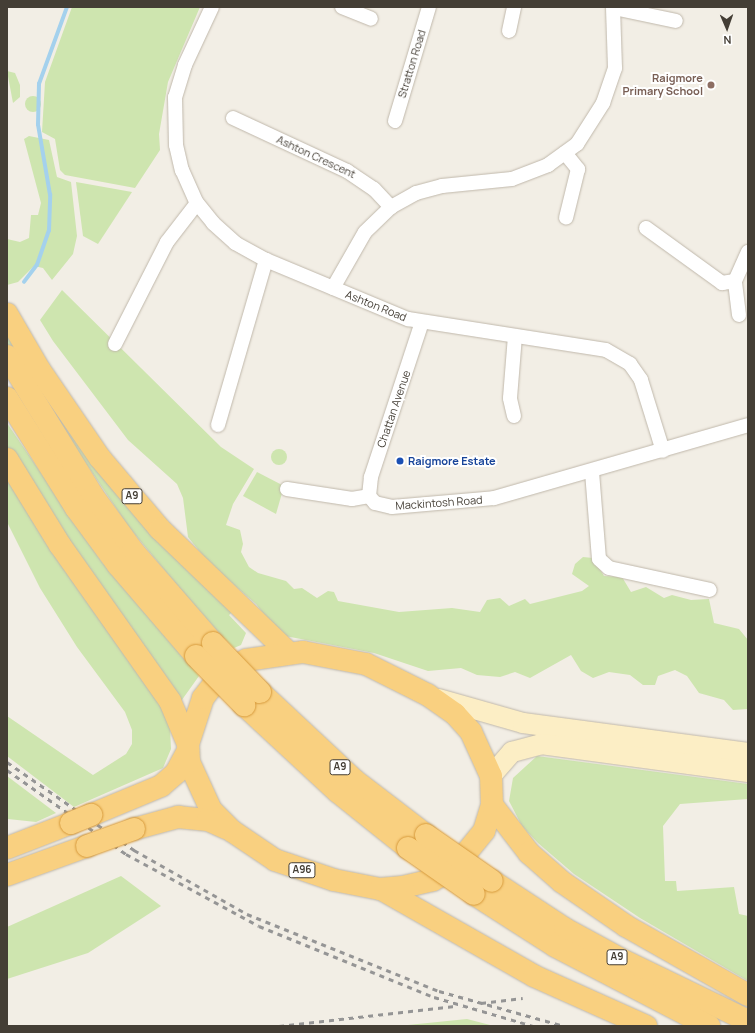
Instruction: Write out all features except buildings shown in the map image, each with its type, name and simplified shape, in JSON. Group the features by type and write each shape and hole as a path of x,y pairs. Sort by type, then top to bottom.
{"highway":[{"name":"A9","path":"7,314 39,369 100,458 160,529 288,652"},
{"name":"A9","path":"7,356 93,496 205,649"},
{"name":"A9","path":"7,398 76,508 118,565 205,649 338,792 408,848 474,894 555,946 709,1026"},
{"path":"7,459 60,545 170,701 188,747"},
{"name":"A96","path":"7,848 161,786 176,773 188,747 210,687 222,674 246,660 288,652 322,654 366,664 428,695 455,714 471,732 491,776 492,805 484,831 470,852 453,869 433,880 380,889 334,880 282,862 232,831 192,817 166,819 7,875"},
{"name":"A9","path":"252,699 426,835 492,881 610,953 748,1021"},
{"name":"A96","path":"188,747 200,794 211,810 232,831"},
{"path":"492,805 529,853 562,882 626,926 748,996"},
{"path":"380,889 534,976 646,1026"}],"main road":[{"path":"428,695 523,723 748,753"},
{"path":"491,776 512,752 541,744 748,772"}],"street":[{"name":"Ashton Road","path":"212,7 185,65 176,97 176,145 182,170 197,203 235,243 266,260 333,288 422,322 606,350 630,364 641,380 663,452"},
{"path":"342,7 371,19"},
{"name":"Stratton Road","path":"395,121 429,7"},
{"path":"509,30 514,7"},
{"path":"333,288 364,232 391,207 416,193 442,186 512,179 548,165 577,144 603,103 617,53 614,8 676,20"},
{"name":"Ashton Crescent","path":"233,118 347,171 374,189 391,207"},
{"path":"565,153 578,169 566,218"},
{"path":"115,344 167,242 197,203"},
{"path":"646,228 722,283 735,281"},
{"path":"739,315 735,281 748,252"},
{"path":"218,425 266,260"},
{"name":"Chattan Avenue","path":"369,496 371,477 422,322"},
{"path":"514,416 510,398 515,336"},
{"name":"Mackintosh Road","path":"369,496 375,503 392,507 454,504 516,494 663,452 748,425"},
{"path":"592,472 599,559 609,568 710,590"},
{"path":"287,489 352,499 369,496"}],"green space":[{"path":"72,7 200,7 168,82 159,134 160,150 135,188 65,175 60,170 55,139 42,132 45,82"},
{"path":"7,71 15,73 20,85 20,97 13,103"},
{"path":"33,96 40,101 41,104 36,111 33,112 26,107 25,104 30,97"},
{"path":"29,136 49,140 57,177 71,182 77,236 73,254 52,280 43,268 34,266 18,282 7,285 7,239 20,242 29,238 31,215 38,215 41,203 24,139"},
{"path":"76,182 132,192 98,244 83,236"},
{"path":"62,290 221,447 254,469 233,504 226,525 240,530 243,544 241,552 249,567 258,573 286,581 294,589 302,588 317,598 328,591 334,592 338,601 399,612 452,608 480,612 487,600 500,598 509,606 525,599 530,604 582,591 589,586 572,574 575,564 583,557 593,558 604,576 622,577 631,592 646,587 664,598 672,595 691,600 709,599 714,623 739,629 748,640 748,709 733,710 724,700 699,693 687,676 675,670 658,676 655,685 643,685 630,675 609,672 593,678 581,671 571,655 530,678 515,672 500,677 477,675 461,668 428,671 374,653 280,635 256,604 209,563 188,537 183,498 177,484 128,440 53,341 40,320"},
{"path":"7,330 232,612 229,615 246,633 241,645 234,648 200,613 128,526 7,344"},
{"path":"7,423 101,561 199,676 179,704 44,509 7,446"},
{"path":"279,449 285,451 287,457 285,463 279,465 273,463 271,457 273,451"},
{"path":"7,471 159,700 170,727 171,749 163,768 74,807 7,756 7,716 93,775 126,754 132,744 132,730 125,712 77,647 40,588 7,522"},
{"path":"257,472 284,486 276,514 243,496"},
{"path":"537,756 748,784 748,799 680,804 663,826 665,881 676,881 677,891 734,887 739,914 748,916 748,981 640,918 574,874 538,843 522,826 509,801 513,778"},
{"path":"7,776 56,813 36,822 8,819"},
{"path":"121,876 161,906 88,953 7,979 7,927"},
{"path":"467,1019 494,1026 398,1026"}],"waterway":[{"path":"24,282 37,265 49,231 50,195 38,125 39,84 67,7"}],"railway":[{"path":"7,762 134,850 247,914 439,991 564,1026"},
{"path":"7,770 126,854 259,926 434,997 533,1026"},
{"path":"481,1003 523,998"},
{"path":"279,1026 455,1006"}],"place":[{"name":"Raigmore Primary School","path":"711,85"},
{"name":"Raigmore Estate","path":"400,461"}]}
